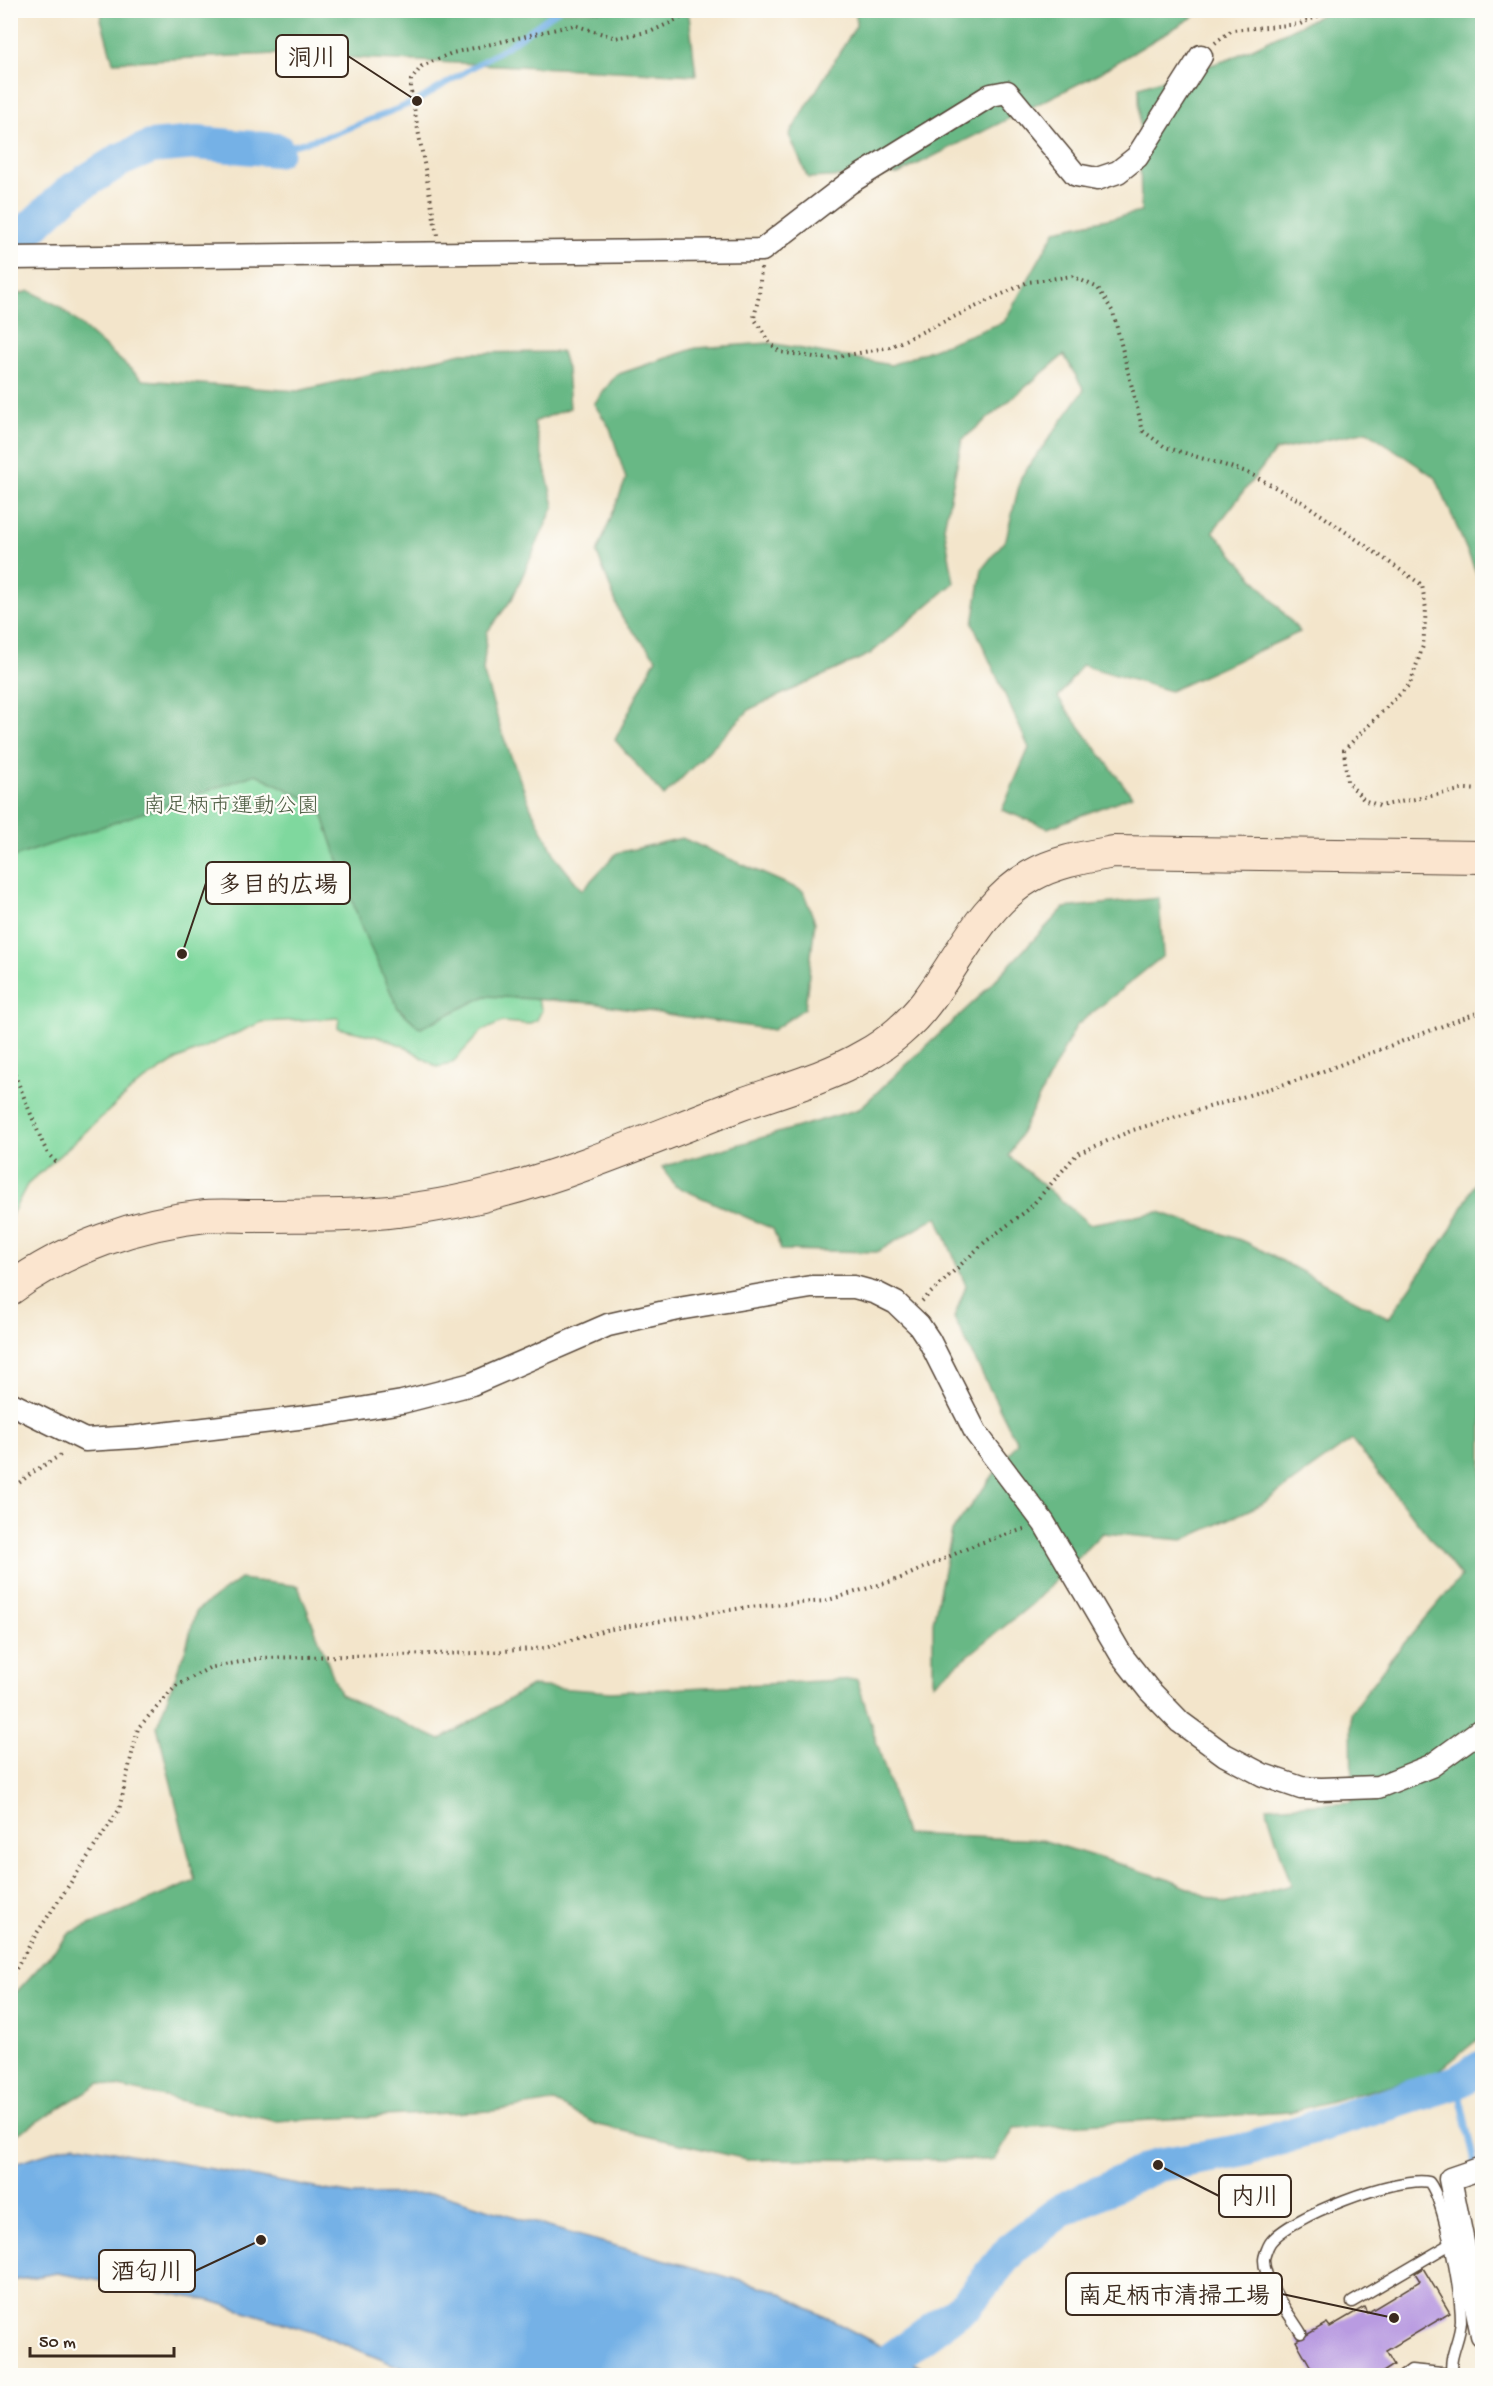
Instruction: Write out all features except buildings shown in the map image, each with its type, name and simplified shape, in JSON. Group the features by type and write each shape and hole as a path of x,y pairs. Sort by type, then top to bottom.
{"street":[{"path":"10,258 762,250 849,183 991,95 1007,92 1076,175 1096,179 1118,172 1137,157 1201,56"},
{"path":"10,1289 53,1263 87,1247 121,1234 160,1224 207,1216 318,1215 396,1211 478,1198 588,1164 814,1078 866,1055 898,1032 925,1005 971,934 1001,898 1032,875 1067,861 1114,852 1482,857"},
{"path":"10,1403 85,1440 136,1437 324,1415 402,1401 472,1384 608,1325 678,1309 811,1287 854,1287 876,1293 909,1314 929,1340 976,1433 1044,1523 1122,1656 1149,1690 1180,1722 1225,1755 1263,1775 1301,1788 1378,1787 1431,1766 1482,1729"},
{"path":"1482,2168 1442,2183 1482,2335"}],"lane":[{"path":"1301,2333 1269,2281 1264,2260 1270,2243 1287,2228 1332,2205 1384,2187 1420,2180 1442,2183 1439,2198 1459,2294 1461,2324 1450,2364 1452,2375 1411,2370 1402,2376"},
{"path":"1352,2302 1449,2245"}],"path":[{"path":"441,254 411,91 411,80 422,66 452,53 574,25 616,38 652,31 698,10"},
{"path":"1201,56 1232,30 1300,24 1331,10"},
{"path":"762,250 759,295 754,318 770,343 780,352 828,359 890,347 1028,282 1072,276 1098,288 1113,312 1143,431 1165,447 1247,472 1304,503 1422,585 1426,609 1423,646 1410,684 1344,750 1347,781 1364,800 1380,806 1466,789 1482,790"},
{"path":"909,1314 985,1242 1029,1209 1077,1154 1133,1130 1305,1078 1482,1011"},
{"path":"10,1063 43,1144 48,1154 57,1163"},
{"path":"10,1490 33,1472 85,1440"},
{"path":"10,1979 35,1936 119,1810 138,1728 176,1686 209,1668 260,1658 477,1653 545,1648 605,1629 748,1607 825,1601 899,1579 977,1544 1044,1523"}],"green space":[{"path":"103,11 684,11 689,16 696,75 275,54 113,62 101,19"},
{"path":"856,11 1203,11 1094,76 898,174 808,178 789,135 856,26"},
{"path":"1329,11 1482,11 1482,586 1436,478 1367,431 1275,451 1213,531 1300,632 1170,691 1082,665 1058,698 1132,796 1048,828 1002,810 1029,748 973,624 982,569 1006,539 1021,477 1084,390 1064,355 962,440 944,527 954,583 870,654 750,709 664,796 615,740 656,658 622,618 597,553 626,479 610,428 594,404 616,375 696,348 770,343 891,365 1004,322 1056,230 1141,212 1139,87 1230,59"},
{"path":"30,291 59,306 143,380 298,391 462,353 562,352 567,369 570,408 534,422 554,506 512,599 487,632 483,671 502,733 531,808 557,859 582,890 617,853 682,838 803,891 815,922 805,1008 773,1030 592,1003 486,996 420,1028 398,1008 362,929 319,805 256,774 11,858 10,296"},
{"name":"南足柄市運動公園","path":"162,577 521,962 542,1010 537,1020 528,1024 502,1022 482,1031 454,1061 437,1067 406,1047 383,1038 338,1028 339,1018 262,1022 178,1059 137,1085 27,1185 11,1216 11,627"},
{"path":"1159,898 1163,956 1076,1026 1009,1156 1089,1224 1159,1212 1246,1242 1389,1318 1451,1229 1482,1170 1482,2036 1436,2073 1290,2112 1014,2128 995,2160 746,2159 598,2125 554,2102 492,2111 275,2121 100,2083 11,2138 11,1998 70,1933 195,1881 157,1726 186,1648 196,1611 240,1579 298,1586 340,1694 440,1740 531,1686 611,1692 857,1679 905,1834 1042,1840 1170,1880 1225,1904 1291,1885 1266,1807 1352,1802 1351,1712 1389,1661 1461,1577 1352,1440 1262,1504 1183,1540 1102,1533 1031,1605 933,1684 933,1622 952,1531 1017,1443 954,1318 966,1286 937,1217 877,1252 781,1250 773,1229 675,1186 662,1167 859,1109 978,998 1064,908"}],"water":[{"path":"75,2144 353,2195 442,2194 548,2227 774,2290 936,2375 419,2375 322,2335 212,2301 57,2273 11,2281 11,2164"}],"waterway":[{"path":"277,150 334,134 417,101 508,46 558,10"},
{"path":"10,247 69,192 120,160 151,147 197,143 277,150"},
{"path":"868,2376 967,2304 1013,2247 1063,2209 1158,2165 1240,2151 1457,2082 1482,2067"},
{"path":"1457,2082 1475,2165"},
{"path":"1478,2175 1482,2198"}],"place":[{"name":"洞川","path":"417,101"},
{"name":"多目的広場","path":"182,954"},
{"name":"内川","path":"1158,2165"},
{"name":"酒匂川","path":"261,2240"},
{"name":"南足柄市清掃工場","path":"1394,2318"}]}
